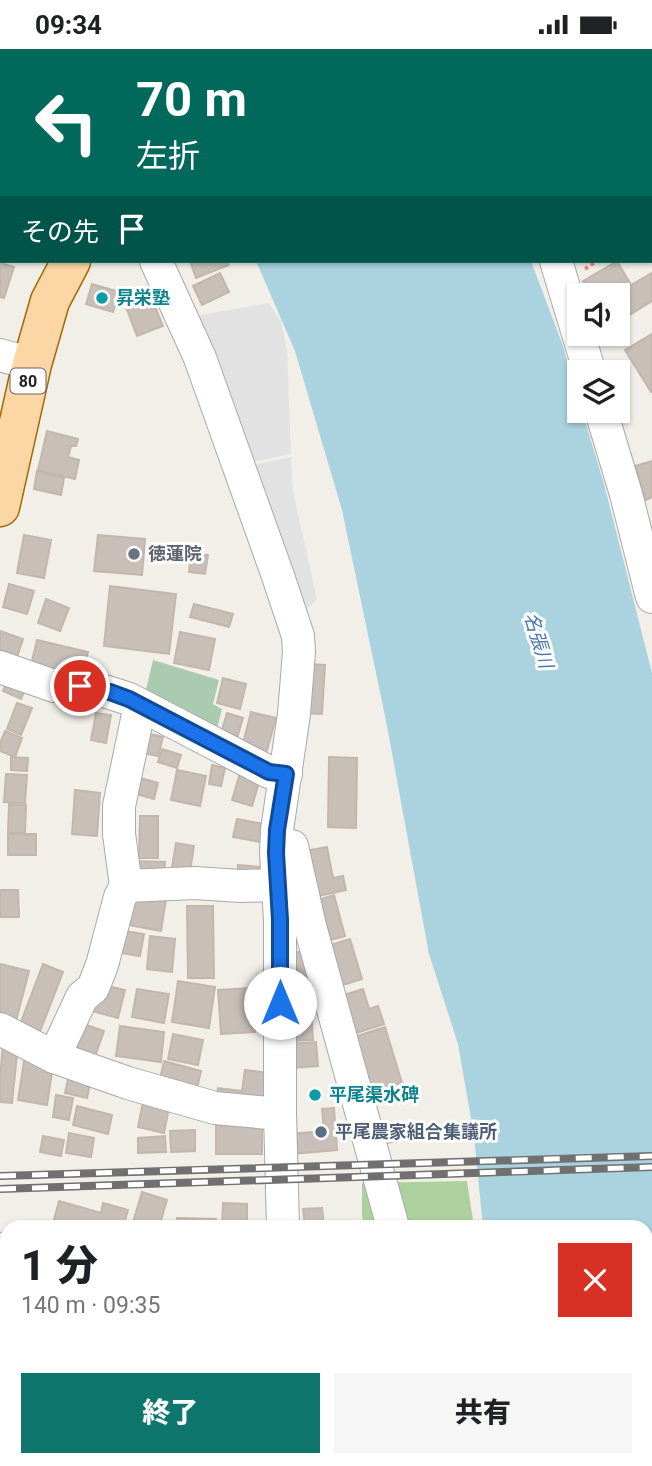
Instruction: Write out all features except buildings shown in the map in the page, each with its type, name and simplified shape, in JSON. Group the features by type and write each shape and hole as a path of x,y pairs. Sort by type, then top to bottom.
{"main road":[{"name":"80","path":"0,506 16,360 70,263"}],"street":[{"path":"157,263 200,358 298,636 294,714 276,853 280,920 283,1220"},
{"path":"557,263 586,360"},
{"path":"605,423 652,597"},
{"path":"0,667 54,686 80,686 129,699 269,772 286,774"},
{"path":"54,1057 82,997 93,988 120,897 126,886 119,834 119,806 140,705"},
{"path":"281,804 310,926 391,1220"},
{"path":"126,886 195,883 279,885"},
{"path":"0,1030 54,1057 128,1083 215,1108 280,1114"}],"green space":[{"path":"153,660 219,680 213,704 222,709 216,733 145,694"},
{"path":"467,1181 473,1220 363,1220 362,1183"}],"shaded area":[{"path":"269,303 281,321 287,350 291,454 247,463 196,316"},
{"path":"291,457 293,491 317,599 300,616 249,466"}],"water":[{"name":"名張川","path":"257,263 532,263 567,360 567,423 586,423 604,484 652,673 652,1220 482,1220 474,1136 458,1044 429,954 387,726 342,510 295,351"}],"railway":[{"path":"0,1176 652,1156"},
{"path":"0,1189 652,1167"}],"place":[{"name":"昇栄塾","path":"102,298"},
{"name":"徳蓮院","path":"134,554"},
{"name":"平尾渠水碑","path":"315,1095"},
{"name":"平尾農家組合集議所","path":"321,1132"}],"route":[{"path":"80,686 129,699 269,772 286,774 276,853 280,920 280,1003"}]}
